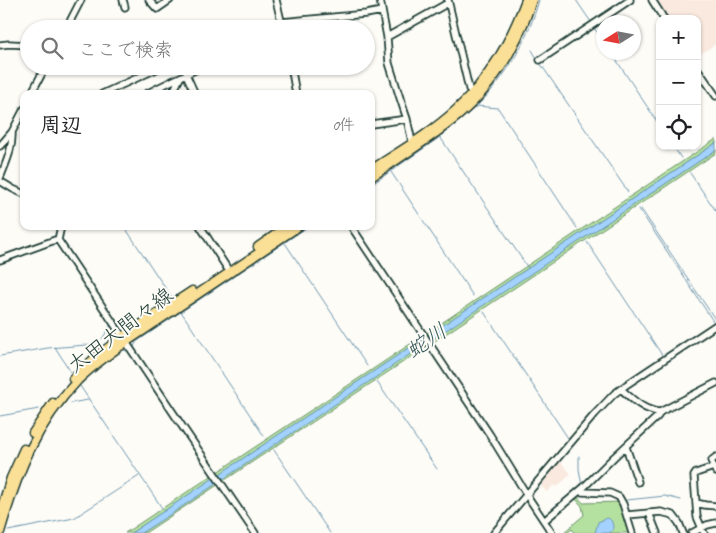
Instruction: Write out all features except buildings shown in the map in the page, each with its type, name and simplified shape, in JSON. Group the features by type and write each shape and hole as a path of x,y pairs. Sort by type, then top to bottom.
{"main road":[{"path":"375,167 430,130 456,110 473,93 507,45 526,0"},
{"path":"375,174 439,131 481,93 497,73 514,45 532,0"},
{"name":"太田大間々線","path":"0,532 25,459 33,442 65,395 78,380 124,340 282,230"},
{"name":"太田大間々線","path":"0,513 16,466 39,421 76,376 96,357 293,230"}],"street":[{"path":"71,20 81,0"},
{"path":"124,0 125,8"},
{"path":"150,0 157,9 170,0"},
{"path":"276,0 281,20"},
{"path":"380,0 387,37 389,63 407,119 412,142"},
{"path":"540,60 630,0"},
{"path":"652,0 661,15"},
{"path":"387,37 448,1 469,89 473,93"},
{"path":"320,20 382,11"},
{"path":"0,45 20,45"},
{"path":"701,74 716,96"},
{"path":"34,90 42,75"},
{"path":"118,90 146,75"},
{"path":"293,75 295,90"},
{"path":"154,90 183,76"},
{"path":"174,90 183,76"},
{"path":"183,76 192,90"},
{"path":"0,146 12,132 20,117"},
{"path":"375,123 407,119"},
{"path":"12,132 8,157 0,179 20,192"},
{"path":"60,230 58,240 255,533"},
{"path":"203,230 227,268"},
{"path":"354,230 490,435 552,533"},
{"path":"0,260 58,240"},
{"path":"494,533 595,414 621,388 716,325"},
{"path":"621,388 641,406 652,412 660,412 716,383"},
{"path":"544,521 580,491 660,412"},
{"path":"626,447 638,482"},
{"path":"703,530 697,517 694,476 696,473 715,469 712,460 716,457"},
{"path":"580,491 610,492 616,495 621,500 632,533"},
{"path":"696,503 705,506 716,506"},
{"path":"626,515 661,512 674,515 683,533"},
{"path":"649,513 657,533"},
{"path":"692,533 716,523"}],"shaded area":[{"path":"655,0 716,0 716,44 701,53 701,15 665,15"},
{"path":"560,461 571,474 557,487 554,485 547,492 541,486"}],"green space":[{"path":"716,139 716,143 205,484 131,533 125,533 373,369"},
{"path":"716,150 716,153 447,333 145,533 141,533"},
{"path":"577,496 583,503 621,502 631,533 575,533 572,529 567,533 563,533 584,515 582,506 575,498"}],"water":[{"name":"蛇川","path":"716,143 716,150 171,514 141,533 131,533"},
{"path":"607,518 613,525 610,533 595,533 598,522"}],"waterway":[{"path":"478,105 498,82 515,57 529,29 539,0"},
{"path":"576,0 591,22"},
{"path":"532,50 538,60"},
{"path":"616,60 656,120"},
{"path":"540,63 628,192"},
{"path":"442,135 477,106 498,108 577,228"},
{"path":"375,182 440,137 528,268"},
{"path":"676,150 681,158"},
{"path":"391,172 473,296"},
{"path":"690,173 716,211"},
{"path":"639,209 713,321"},
{"path":"641,209 715,319"},
{"path":"127,230 174,301"},
{"path":"133,346 136,342 303,230"},
{"path":"587,242 662,355"},
{"path":"285,243 367,366"},
{"path":"180,310 264,436"},
{"path":"484,312 568,438"},
{"path":"102,339 111,325"},
{"path":"0,356 48,348 100,344"},
{"path":"55,347 72,374"},
{"path":"124,350 133,357"},
{"path":"377,382 437,469"},
{"path":"78,383 164,511"},
{"path":"71,403 88,400"},
{"path":"0,416 39,409"},
{"path":"274,450 330,533"},
{"path":"579,456 582,486"},
{"path":"204,464 208,470"},
{"path":"8,531 74,518 139,476"},
{"path":"627,500 665,496 681,500"}]}
